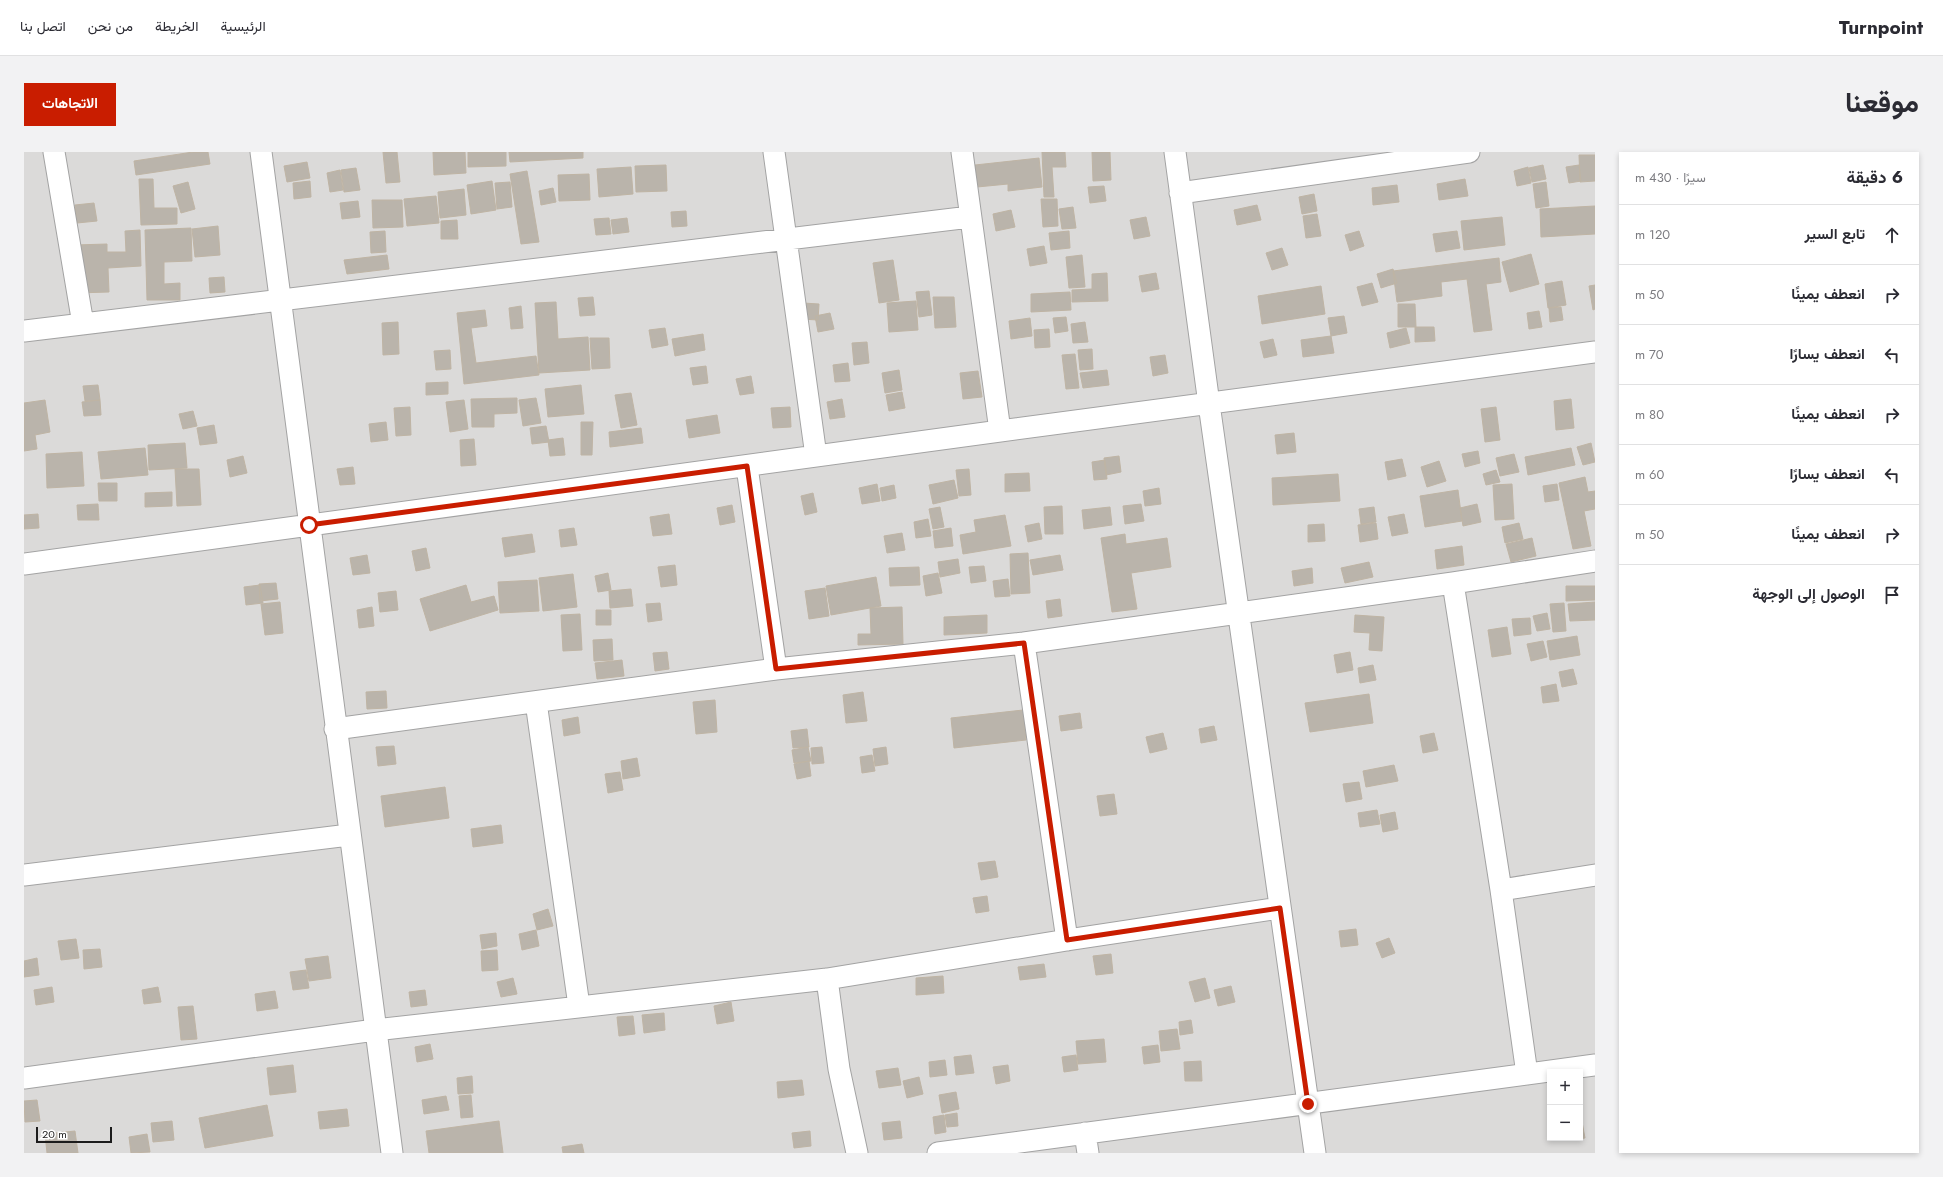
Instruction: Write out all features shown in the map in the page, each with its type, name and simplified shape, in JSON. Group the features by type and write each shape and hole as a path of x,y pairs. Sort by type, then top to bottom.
{"street":[{"path":"54,152 83,324"},
{"path":"261,152 335,729 392,1153"},
{"path":"774,152 816,456"},
{"path":"962,152 1000,431"},
{"path":"1175,152 1238,612 1315,1153"},
{"path":"1180,193 1426,155 1470,152"},
{"path":"24,331 970,217"},
{"path":"24,564 1000,431 1595,352"},
{"path":"747,466 776,669"},
{"path":"335,729 776,669 1024,643 1453,583 1595,561"},
{"path":"1453,583 1501,890 1527,1074"},
{"path":"1024,643 1067,940"},
{"path":"536,702 578,1006"},
{"path":"24,875 349,835"},
{"path":"1501,890 1595,875"},
{"path":"24,1078 375,1030 827,979 1067,940 1280,908"},
{"path":"827,979 839,1069 857,1153"},
{"path":"938,1153 1595,1065"},
{"path":"1085,1133 1088,1153"}],"shaded area":[{"path":"24,152 1595,152 1595,1153 24,1153"}],"building":[{"path":"193,152 208,152 210,164 136,175 134,161"},
{"path":"383,152 397,152 400,182 386,183"},
{"path":"433,152 465,152 466,173 434,175"},
{"path":"468,152 506,152 506,166 468,167"},
{"path":"509,152 583,152 583,158 510,162"},
{"path":"1042,152 1065,152 1066,167 1052,167 1054,197 1044,197"},
{"path":"1092,152 1110,152 1111,180 1093,181"},
{"path":"1579,155 1595,155 1595,181 1580,182"},
{"path":"1039,158 1042,187 1008,191 1008,184 977,187 975,165"},
{"path":"307,162 310,178 287,182 284,166"},
{"path":"666,165 667,191 636,192 635,166"},
{"path":"1543,165 1546,179 1532,182 1529,168"},
{"path":"1579,165 1581,181 1569,183 1566,167"},
{"path":"631,167 633,194 599,197 597,169"},
{"path":"1528,167 1531,183 1517,186 1514,171"},
{"path":"356,168 360,190 344,192 341,170"},
{"path":"340,170 343,190 330,192 327,173"},
{"path":"527,171 539,242 521,244 510,174"},
{"path":"589,174 590,200 559,201 558,175"},
{"path":"139,179 153,179 154,208 177,208 177,224 141,225"},
{"path":"1465,179 1468,196 1439,200 1437,184"},
{"path":"310,181 311,197 294,199 293,183"},
{"path":"492,181 496,210 471,214 467,185"},
{"path":"188,182 195,209 181,213 173,186"},
{"path":"510,182 512,207 497,209 495,183"},
{"path":"1546,182 1549,206 1536,208 1533,184"},
{"path":"1397,185 1399,202 1373,205 1372,188"},
{"path":"1104,186 1106,201 1090,203 1088,187"},
{"path":"553,188 556,202 541,205 539,191"},
{"path":"464,189 466,215 440,218 438,192"},
{"path":"1314,194 1317,211 1302,214 1299,197"},
{"path":"436,196 439,223 407,226 404,199"},
{"path":"1041,199 1057,199 1058,226 1043,227"},
{"path":"372,200 402,200 403,227 373,228"},
{"path":"358,201 360,217 342,219 340,203"},
{"path":"94,203 97,221 77,223 75,205"},
{"path":"1257,205 1261,220 1237,225 1234,210"},
{"path":"1595,206 1595,234 1541,237 1540,209"},
{"path":"1073,207 1076,228 1062,229 1059,209"},
{"path":"1011,210 1015,227 996,231 993,214"},
{"path":"686,211 687,226 672,227 671,212"},
{"path":"1317,214 1321,236 1306,238 1303,216"},
{"path":"1146,217 1150,236 1134,239 1130,220"},
{"path":"1502,217 1505,245 1464,250 1461,221"},
{"path":"609,218 611,234 596,235 594,219"},
{"path":"627,218 629,232 613,234 611,220"},
{"path":"457,220 458,239 441,239 441,221"},
{"path":"218,226 220,255 195,257 192,229"},
{"path":"191,228 192,261 164,262 164,284 180,283 180,300 147,300 145,230"},
{"path":"140,230 141,266 108,268 109,292 76,293 75,245 107,244 107,252 126,252 125,231"},
{"path":"385,231 386,252 371,253 370,232"},
{"path":"1069,231 1070,248 1051,250 1049,233"},
{"path":"1359,231 1364,246 1350,251 1345,235"},
{"path":"1457,231 1460,248 1436,252 1433,234"},
{"path":"1044,246 1047,263 1030,266 1027,249"},
{"path":"1282,248 1288,265 1272,270 1266,253"},
{"path":"1531,254 1539,284 1510,292 1502,262"},
{"path":"387,255 389,269 347,274 344,260"},
{"path":"1082,255 1085,287 1069,288 1066,257"},
{"path":"1499,258 1501,282 1486,284 1492,330 1474,332 1467,279 1441,282 1442,296 1397,302 1393,271"},
{"path":"893,260 899,300 879,303 873,263"},
{"path":"1393,269 1397,283 1381,288 1377,274"},
{"path":"1107,273 1108,301 1072,302 1072,290 1092,289 1092,274"},
{"path":"1156,273 1159,289 1142,292 1139,276"},
{"path":"224,277 225,292 210,293 209,278"},
{"path":"1562,281 1566,305 1548,308 1545,284"},
{"path":"1372,283 1378,302 1362,306 1357,287"},
{"path":"1595,285 1595,309 1593,310 1589,286"},
{"path":"1321,286 1325,314 1262,324 1258,296"},
{"path":"929,291 932,315 919,317 916,292"},
{"path":"1070,292 1071,310 1031,312 1031,294"},
{"path":"593,297 595,315 580,316 578,298"},
{"path":"933,297 954,297 956,327 935,328"},
{"path":"916,301 918,330 889,332 887,303"},
{"path":"556,302 558,339 588,337 590,370 539,373 535,303"},
{"path":"803,303 819,304 818,320 801,319"},
{"path":"1398,304 1415,304 1416,327 1398,327"},
{"path":"521,306 523,328 511,329 509,308"},
{"path":"1561,307 1563,320 1550,322 1549,308"},
{"path":"485,310 487,326 471,328 476,363 536,356 539,375 464,384 457,313"},
{"path":"1539,311 1542,327 1529,329 1527,313"},
{"path":"830,313 834,329 818,332 815,316"},
{"path":"1344,316 1347,333 1331,336 1328,318"},
{"path":"1066,317 1068,331 1055,333 1053,318"},
{"path":"1030,318 1032,336 1011,339 1009,321"},
{"path":"398,322 399,354 383,355 382,323"},
{"path":"1085,322 1088,342 1073,343 1071,324"},
{"path":"1415,327 1434,327 1435,341 1415,342"},
{"path":"665,328 668,345 652,348 649,330"},
{"path":"1406,328 1410,343 1390,348 1387,333"},
{"path":"1049,329 1050,347 1035,348 1034,330"},
{"path":"703,334 705,350 675,356 672,339"},
{"path":"1331,336 1334,353 1303,357 1301,340"},
{"path":"590,338 609,338 610,368 592,369"},
{"path":"1273,339 1277,355 1264,358 1260,342"},
{"path":"867,342 869,363 854,365 852,343"},
{"path":"1092,349 1093,369 1080,370 1078,350"},
{"path":"450,350 451,369 436,370 434,351"},
{"path":"1075,354 1079,388 1066,389 1062,355"},
{"path":"1165,355 1168,373 1153,376 1150,357"},
{"path":"848,363 850,381 835,382 833,365"},
{"path":"706,366 708,383 693,385 690,368"},
{"path":"899,370 902,390 885,393 882,373"},
{"path":"1107,370 1109,385 1083,388 1080,373"},
{"path":"978,371 982,397 963,399 960,373"},
{"path":"751,376 754,393 740,395 736,379"},
{"path":"448,382 448,394 426,395 426,383"},
{"path":"98,385 100,400 85,401 83,386"},
{"path":"581,385 584,414 548,417 545,389"},
{"path":"902,392 905,408 889,411 886,395"},
{"path":"631,393 637,425 621,428 615,395"},
{"path":"517,398 517,413 494,414 494,427 472,427 471,399"},
{"path":"536,398 541,423 523,426 519,400"},
{"path":"842,399 845,417 830,419 827,402"},
{"path":"1571,399 1574,428 1556,430 1554,401"},
{"path":"45,400 50,432 35,435 37,449 24,451 24,403"},
{"path":"100,400 101,415 84,416 82,402"},
{"path":"464,400 468,429 450,432 446,402"},
{"path":"410,407 411,435 396,436 394,408"},
{"path":"790,407 791,427 773,428 771,408"},
{"path":"1496,407 1500,440 1485,442 1481,409"},
{"path":"193,411 197,426 183,429 179,414"},
{"path":"717,415 720,433 689,438 686,420"},
{"path":"386,422 388,440 371,442 369,424"},
{"path":"581,422 593,422 592,455 581,455"},
{"path":"214,425 217,443 200,445 197,428"},
{"path":"546,426 549,442 532,444 530,428"},
{"path":"641,428 643,443 610,447 609,432"},
{"path":"1294,433 1296,452 1277,454 1275,435"},
{"path":"563,438 565,455 550,456 548,440"},
{"path":"474,439 476,465 461,466 460,440"},
{"path":"185,443 187,468 149,470 148,445"},
{"path":"1591,443 1595,462 1583,465 1577,447"},
{"path":"145,448 148,475 101,479 98,452"},
{"path":"1571,448 1575,465 1528,475 1525,457"},
{"path":"1478,451 1480,463 1465,467 1462,454"},
{"path":"82,452 84,486 47,488 46,454"},
{"path":"1514,454 1519,472 1500,476 1496,458"},
{"path":"243,456 247,473 230,477 227,460"},
{"path":"1119,456 1121,472 1106,475 1104,458"},
{"path":"1402,459 1406,476 1388,480 1385,462"},
{"path":"1105,460 1107,479 1094,480 1092,462"},
{"path":"1439,461 1446,481 1427,487 1421,467"},
{"path":"353,467 355,484 340,485 337,469"},
{"path":"175,469 199,469 201,505 177,506"},
{"path":"969,469 971,495 959,496 956,470"},
{"path":"1496,470 1500,482 1486,485 1483,474"},
{"path":"1029,473 1030,491 1005,492 1005,474"},
{"path":"1338,474 1340,501 1273,505 1272,478"},
{"path":"1585,477 1588,492 1595,491 1595,509 1584,511 1591,546 1573,549 1559,483"},
{"path":"954,480 958,498 933,504 929,485"},
{"path":"98,483 117,483 117,501 99,501"},
{"path":"877,484 880,501 862,504 859,488"},
{"path":"1512,484 1514,519 1495,520 1493,485"},
{"path":"1557,484 1559,500 1545,502 1543,486"},
{"path":"894,485 896,498 882,501 880,488"},
{"path":"1159,488 1161,504 1145,506 1143,491"},
{"path":"1458,490 1462,521 1425,527 1420,496"},
{"path":"172,492 172,506 145,507 145,493"},
{"path":"813,493 817,512 805,515 801,496"},
{"path":"98,504 99,520 78,520 77,505"},
{"path":"1141,504 1144,521 1125,524 1123,506"},
{"path":"1477,504 1481,522 1463,526 1460,508"},
{"path":"732,505 735,522 720,525 717,508"},
{"path":"1062,506 1063,534 1045,534 1044,507"},
{"path":"940,507 944,527 933,529 929,509"},
{"path":"1110,507 1112,525 1084,529 1082,510"},
{"path":"1374,507 1376,522 1361,524 1359,509"},
{"path":"38,514 39,528 24,529 24,515"},
{"path":"669,514 672,534 653,536 650,517"},
{"path":"1404,514 1408,533 1392,536 1388,517"},
{"path":"1005,515 1011,546 963,554 960,535 976,532 974,520"},
{"path":"928,519 931,536 916,538 914,522"},
{"path":"1039,523 1042,539 1028,542 1025,526"},
{"path":"1376,523 1378,539 1360,542 1358,525"},
{"path":"1519,523 1523,539 1505,543 1502,527"},
{"path":"1324,524 1325,541 1308,542 1308,525"},
{"path":"574,528 577,545 561,547 559,530"},
{"path":"951,528 953,546 935,548 933,531"},
{"path":"902,533 905,550 887,553 884,536"},
{"path":"532,534 535,552 505,557 502,538"},
{"path":"1125,534 1126,544 1167,538 1171,567 1131,573 1137,609 1112,612 1101,538"},
{"path":"1532,538 1536,556 1511,562 1506,544"},
{"path":"1462,546 1464,565 1437,569 1435,550"},
{"path":"426,548 430,568 416,571 412,551"},
{"path":"1028,553 1030,593 1011,594 1010,554"},
{"path":"367,555 370,573 353,575 350,558"},
{"path":"1060,555 1063,570 1033,575 1030,560"},
{"path":"958,559 960,573 940,577 938,562"},
{"path":"1369,562 1373,577 1345,583 1341,568"},
{"path":"675,565 677,585 661,587 658,567"},
{"path":"984,566 986,581 971,583 969,567"},
{"path":"919,567 920,585 890,586 889,568"},
{"path":"1312,568 1313,583 1294,586 1292,571"},
{"path":"608,573 611,590 598,592 595,576"},
{"path":"938,573 942,593 926,596 923,576"},
{"path":"573,574 577,607 543,611 539,578"},
{"path":"876,577 881,606 831,615 826,586"},
{"path":"1008,579 1010,596 995,597 993,581"},
{"path":"537,580 539,611 500,613 498,582"},
{"path":"276,583 278,599 260,601 259,584"},
{"path":"260,585 263,603 246,605 244,587"},
{"path":"466,585 471,602 494,596 498,610 430,631 420,599"},
{"path":"1566,586 1595,586 1595,600 1566,601"},
{"path":"825,588 829,616 809,619 805,591"},
{"path":"631,589 633,606 610,608 609,591"},
{"path":"396,591 398,610 380,612 378,593"},
{"path":"1060,599 1062,616 1048,618 1046,601"},
{"path":"280,602 283,633 265,635 261,604"},
{"path":"1595,602 1595,620 1570,621 1568,604"},
{"path":"660,603 662,620 648,622 646,604"},
{"path":"1564,603 1566,631 1553,632 1550,604"},
{"path":"372,607 374,626 359,628 357,610"},
{"path":"902,607 903,644 858,645 858,634 871,634 870,608"},
{"path":"596,610 611,610 611,625 596,625"},
{"path":"1547,613 1550,629 1537,631 1533,616"},
{"path":"580,614 582,650 563,651 561,615"},
{"path":"987,615 987,633 944,635 944,617"},
{"path":"1355,615 1384,617 1382,651 1369,650 1370,633 1354,632"},
{"path":"1530,618 1531,634 1514,636 1512,619"},
{"path":"1507,627 1511,654 1492,657 1488,630"},
{"path":"1577,636 1580,655 1550,660 1547,641"},
{"path":"612,639 613,660 594,661 593,640"},
{"path":"1543,641 1547,657 1531,661 1527,644"},
{"path":"667,652 669,669 655,671 653,653"},
{"path":"1350,652 1353,670 1337,673 1334,655"},
{"path":"622,660 624,676 597,679 595,663"},
{"path":"1373,665 1376,680 1360,683 1358,668"},
{"path":"1573,669 1577,684 1562,687 1559,672"},
{"path":"1556,684 1559,701 1543,703 1541,687"},
{"path":"386,691 387,708 367,709 366,692"},
{"path":"863,692 867,721 846,723 843,695"},
{"path":"1369,694 1373,723 1310,732 1305,703"},
{"path":"715,700 717,732 696,734 693,702"},
{"path":"1023,710 1026,740 954,748 951,718"},
{"path":"1080,713 1082,728 1061,731 1059,716"},
{"path":"578,717 580,733 564,736 562,720"},
{"path":"1214,726 1217,740 1201,743 1199,729"},
{"path":"807,729 809,747 793,748 791,731"},
{"path":"1163,733 1167,749 1150,753 1146,737"},
{"path":"1434,733 1438,750 1423,753 1420,736"},
{"path":"394,746 396,764 378,766 376,747"},
{"path":"808,747 811,761 794,763 792,750"},
{"path":"822,747 824,763 812,764 811,748"},
{"path":"886,747 888,764 875,766 873,749"},
{"path":"872,755 875,771 862,773 860,757"},
{"path":"637,758 640,776 623,779 621,761"},
{"path":"809,761 811,776 797,779 794,764"},
{"path":"1394,765 1398,781 1366,787 1363,771"},
{"path":"620,772 623,790 608,793 605,774"},
{"path":"1359,782 1362,799 1346,802 1343,784"},
{"path":"445,787 449,818 385,827 381,796"},
{"path":"1114,794 1117,814 1100,816 1097,796"},
{"path":"1377,810 1380,824 1360,827 1358,813"},
{"path":"1395,812 1398,829 1383,832 1380,815"},
{"path":"501,825 503,843 473,847 471,829"},
{"path":"995,861 998,877 981,880 978,863"},
{"path":"987,896 989,911 976,913 973,898"},
{"path":"548,909 553,926 537,930 533,914"},
{"path":"1356,929 1358,945 1341,947 1339,931"},
{"path":"536,930 539,946 522,950 519,934"},
{"path":"496,933 497,946 482,949 480,935"},
{"path":"1389,938 1395,953 1382,958 1376,943"},
{"path":"76,939 79,958 61,960 58,941"},
{"path":"100,949 102,967 84,969 83,950"},
{"path":"497,950 498,970 482,971 481,951"},
{"path":"1111,954 1113,973 1096,975 1093,956"},
{"path":"328,956 331,978 309,981 305,959"},
{"path":"37,958 39,975 24,977 24,961"},
{"path":"1044,964 1046,977 1020,980 1018,967"},
{"path":"306,970 309,988 293,990 290,972"},
{"path":"943,976 944,993 916,995 916,978"},
{"path":"513,978 517,994 501,997 497,982"},
{"path":"1205,978 1210,998 1195,1002 1189,982"},
{"path":"1231,986 1235,1002 1218,1006 1214,990"},
{"path":"52,987 54,1002 36,1005 34,990"},
{"path":"158,987 161,1002 144,1004 142,990"},
{"path":"425,990 427,1005 411,1007 409,992"},
{"path":"275,991 278,1008 257,1011 255,994"},
{"path":"731,1002 734,1021 717,1024 714,1006"},
{"path":"193,1006 197,1039 181,1040 178,1007"},
{"path":"664,1013 665,1030 644,1033 642,1015"},
{"path":"633,1016 635,1034 619,1036 617,1017"},
{"path":"1191,1020 1193,1033 1180,1035 1179,1022"},
{"path":"1177,1029 1180,1049 1161,1051 1159,1031"},
{"path":"1104,1039 1106,1062 1078,1064 1076,1041"},
{"path":"430,1044 433,1059 417,1062 415,1047"},
{"path":"1158,1045 1160,1062 1144,1064 1142,1047"},
{"path":"971,1055 974,1073 956,1075 954,1057"},
{"path":"1076,1055 1078,1070 1064,1072 1062,1057"},
{"path":"945,1060 947,1075 930,1077 929,1062"},
{"path":"1201,1061 1202,1081 1185,1081 1184,1062"},
{"path":"293,1065 296,1092 270,1095 267,1068"},
{"path":"1008,1065 1010,1081 996,1084 993,1067"},
{"path":"898,1068 901,1085 879,1088 876,1071"},
{"path":"472,1076 473,1093 458,1094 457,1078"},
{"path":"919,1077 923,1094 907,1098 903,1081"},
{"path":"802,1080 804,1095 778,1098 777,1082"},
{"path":"956,1092 959,1109 942,1113 939,1095"},
{"path":"471,1095 473,1117 461,1118 459,1096"},
{"path":"446,1096 449,1110 424,1114 422,1100"},
{"path":"37,1100 40,1121 25,1122 24,1101"},
{"path":"267,1105 273,1136 205,1148 199,1118"},
{"path":"347,1109 349,1126 320,1129 318,1112"},
{"path":"957,1113 958,1126 947,1127 945,1115"},
{"path":"944,1115 946,1132 935,1134 933,1117"},
{"path":"172,1121 174,1140 153,1142 151,1123"},
{"path":"499,1121 503,1153 429,1153 426,1131"},
{"path":"900,1121 902,1138 884,1140 882,1123"},
{"path":"1583,1127 1585,1138 1583,1138"},
{"path":"75,1131 78,1153 47,1153 45,1134"},
{"path":"810,1131 811,1146 794,1148 792,1133"},
{"path":"147,1134 150,1152 131,1153 129,1137"},
{"path":"582,1144 584,1153 563,1153 562,1147"}],"route":[{"path":"309,525 747,466 776,669 1024,643 1067,940 1280,908 1308,1104"}]}
